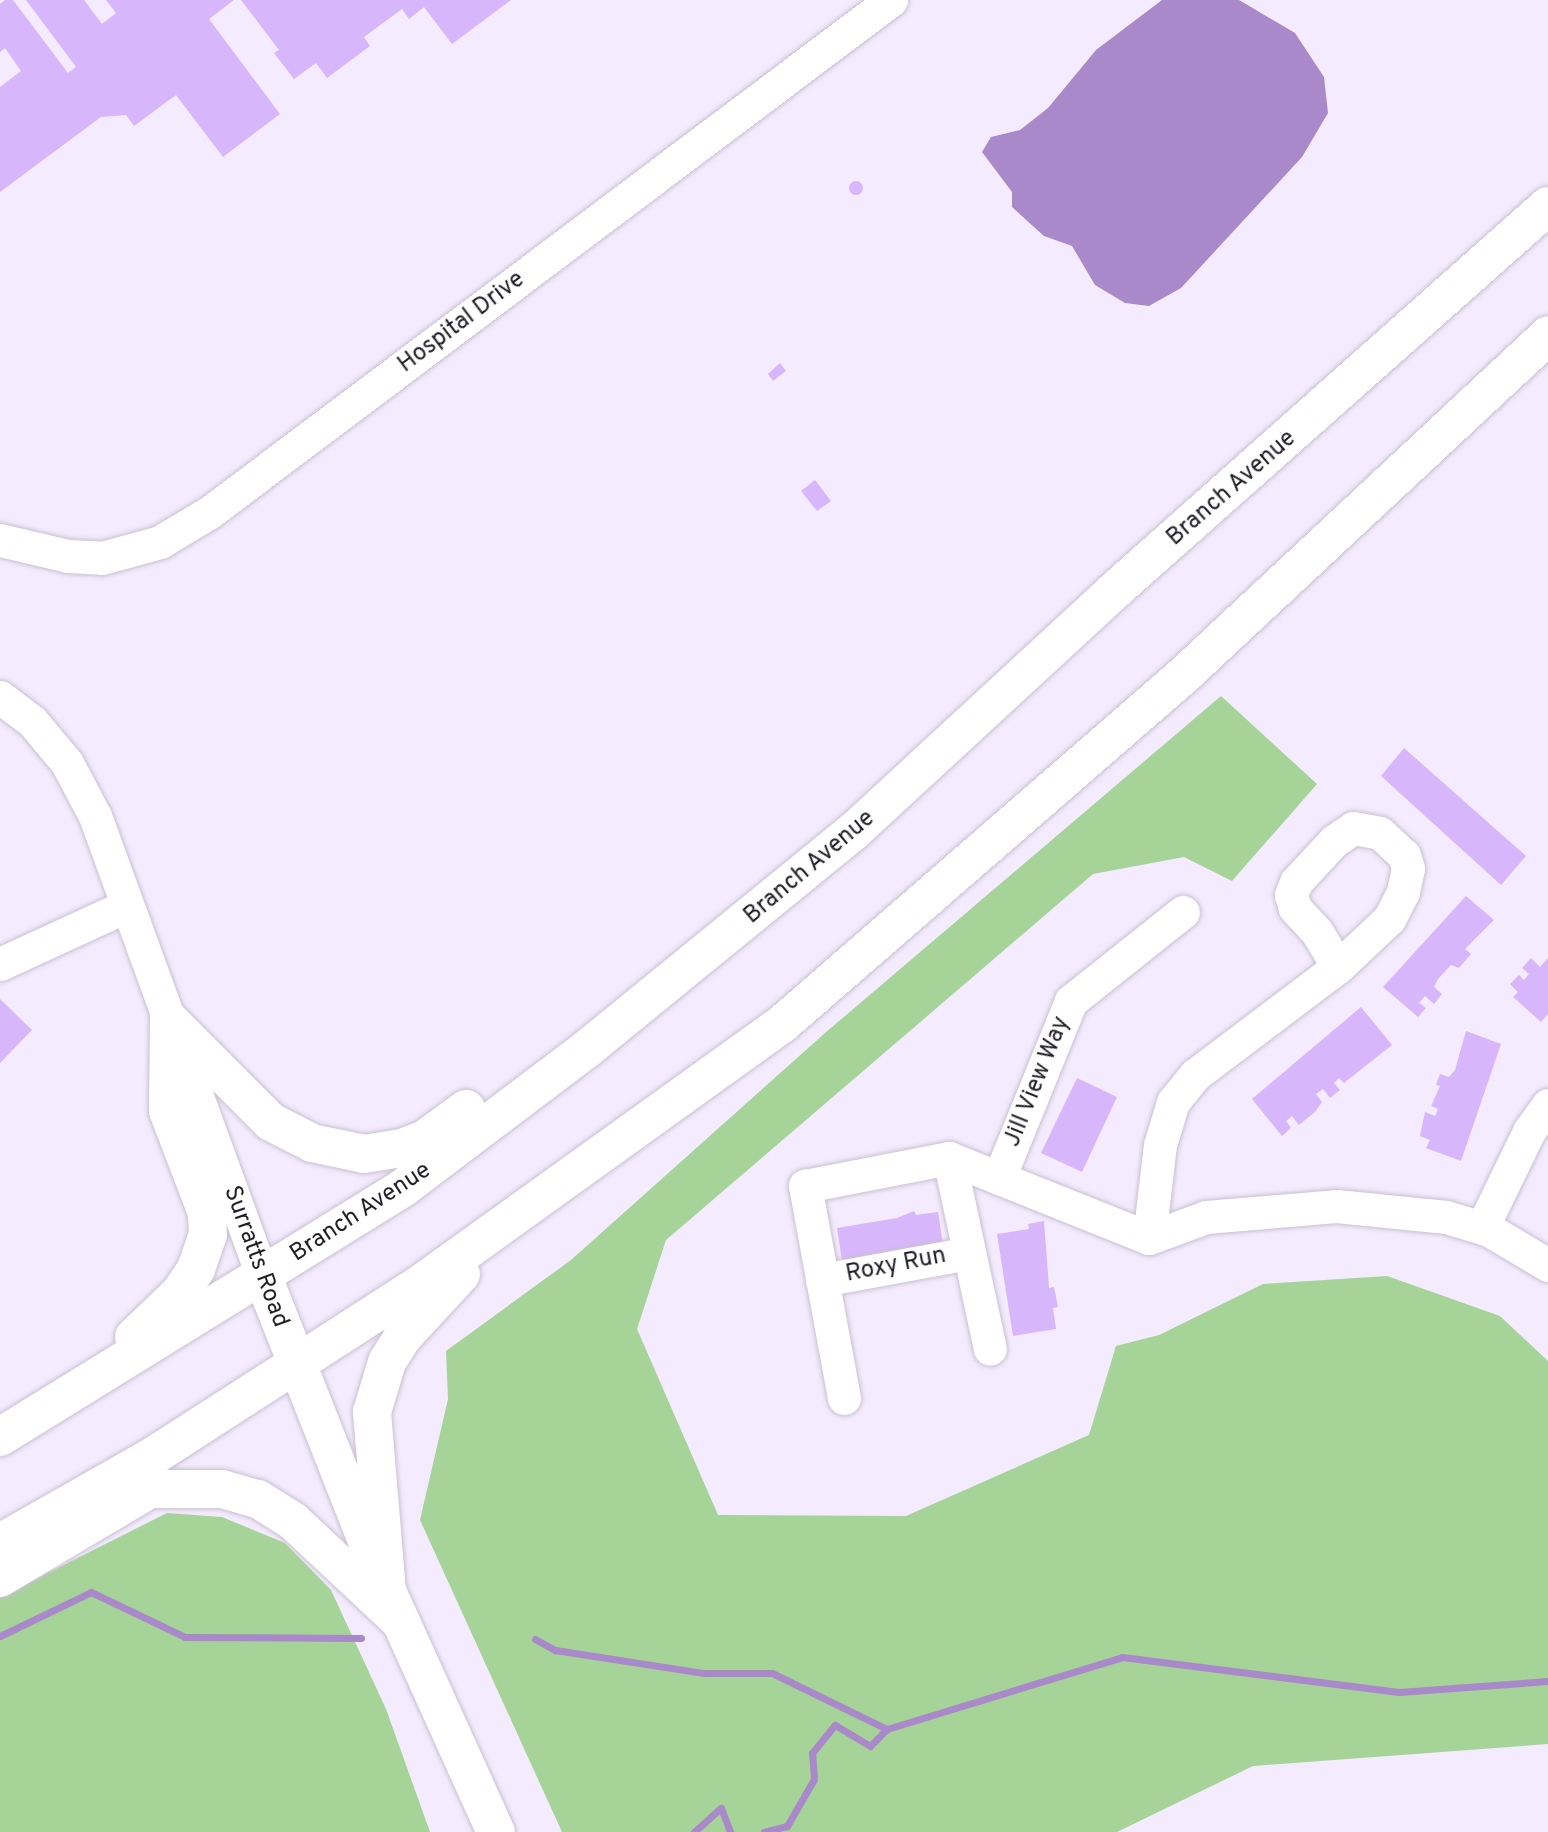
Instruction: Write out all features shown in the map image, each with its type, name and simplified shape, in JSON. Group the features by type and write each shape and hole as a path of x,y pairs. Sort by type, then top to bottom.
{"main road":[{"name":"Branch Avenue","path":"0,1437 263,1277 403,1188 588,1048 853,832 1114,591 1548,206"},
{"path":"0,1543 155,1455 295,1366 508,1223 781,1025 914,914 1184,675 1548,335"},
{"path":"169,1020 271,1122 312,1143 364,1154 402,1148 425,1139 552,1048 588,1048"},
{"path":"36,1416 163,1313 180,1293 204,1252 207,1213 168,1111 169,1020"},
{"path":"394,1606 371,1430 377,1389 402,1338 508,1223"},
{"name":"Surratts Road","path":"263,1277 295,1366 394,1606 496,1832"},
{"path":"0,1578 150,1489 222,1489 258,1499 293,1521 394,1606"}],"street":[{"name":"Hospital Drive","path":"0,540 59,555 102,558 160,542 210,512 891,0"},
{"name":"Surratts Road","path":"0,696 32,720 67,763 94,816 263,1277"},
{"path":"0,964 126,906"},
{"name":"Jill View Way","path":"999,1178 1071,1001 1183,912"},
{"path":"1149,1238 1160,1145 1173,1102 1195,1075 1338,967"},
{"path":"1482,1228 1529,1131 1548,1105"},
{"path":"949,1158 990,1349"},
{"path":"844,1398 805,1186 949,1158 1149,1238 1206,1217 1336,1206 1446,1217 1482,1228 1523,1247 1548,1265"},
{"name":"Roxy Run","path":"822,1280 970,1252"}],"green space":[{"path":"1221,696 1317,784 1232,881 1184,857 1093,874 666,1240 637,1329 718,1515 906,1516 1089,1435 1116,1346 1159,1335 1263,1284 1387,1276 1500,1316 1548,1361 1548,1744 1253,1766 1117,1832 562,1832 420,1520 448,1399 446,1351 571,1260 825,1033"},
{"path":"167,1513 222,1517 285,1543 331,1590 386,1709 430,1832 0,1832 0,1597"}],"shaded area":[{"path":"1162,0 1239,0 1295,33 1324,77 1328,113 1302,157 1181,288 1149,306 1125,303 1095,285 1072,246 1044,236 1012,207 1012,192 982,152 991,137 1020,130 1048,108 1096,50"}],"building":[{"path":"5,0 13,0 68,73 76,67 26,0 84,0 102,24 116,13 106,0 234,0 209,19 280,114 223,157 176,95 134,126 126,115 101,117 0,192 0,87 21,71 5,48 0,52 0,4"},
{"path":"241,0 511,0 452,44 424,7 409,19 402,9 364,37 370,46 327,78 316,63 294,79 274,53 279,50"},
{"path":"856,181 861,183 861,193 856,195 851,193 849,188 851,183"},
{"path":"780,363 786,371 773,381 768,374"},
{"path":"815,480 831,501 817,511 801,491"},
{"path":"1404,748 1526,856 1501,885 1381,776"},
{"path":"1466,896 1494,920 1465,949 1471,954 1459,968 1451,965 1438,979 1434,987 1442,994 1434,1004 1425,996 1419,1003 1426,1008 1418,1017 1383,987"},
{"path":"1531,958 1540,967 1548,958 1548,1014 1541,1022 1513,997 1518,992 1510,984 1519,975 1524,980 1529,974 1522,968"},
{"path":"0,999 32,1030 0,1063"},
{"path":"1361,1007 1392,1045 1344,1083 1339,1078 1334,1083 1340,1090 1330,1098 1323,1089 1316,1094 1322,1102 1315,1112 1299,1125 1292,1116 1286,1121 1291,1128 1282,1136 1252,1099"},
{"path":"1466,1031 1501,1044 1461,1161 1426,1148 1430,1140 1420,1136 1425,1112 1435,1116 1438,1109 1431,1106 1440,1086 1436,1085 1440,1074 1449,1077 1455,1070"},
{"path":"1077,1078 1117,1097 1082,1172 1041,1153"},
{"path":"914,1211 916,1215 938,1212 944,1251 843,1267 837,1228 897,1218"},
{"path":"1044,1221 1049,1288 1054,1287 1058,1307 1053,1308 1056,1329 1013,1336 997,1234 1029,1229 1028,1224"}],"waterway":[{"path":"0,1636 91,1592 185,1637 361,1638"},
{"path":"535,1639 555,1650 704,1673 772,1673 887,1729 1122,1657 1399,1692 1548,1681"},
{"path":"764,1832 787,1826 814,1779 812,1753 835,1725 870,1746 887,1729"},
{"path":"694,1832 721,1808 730,1832"}]}
